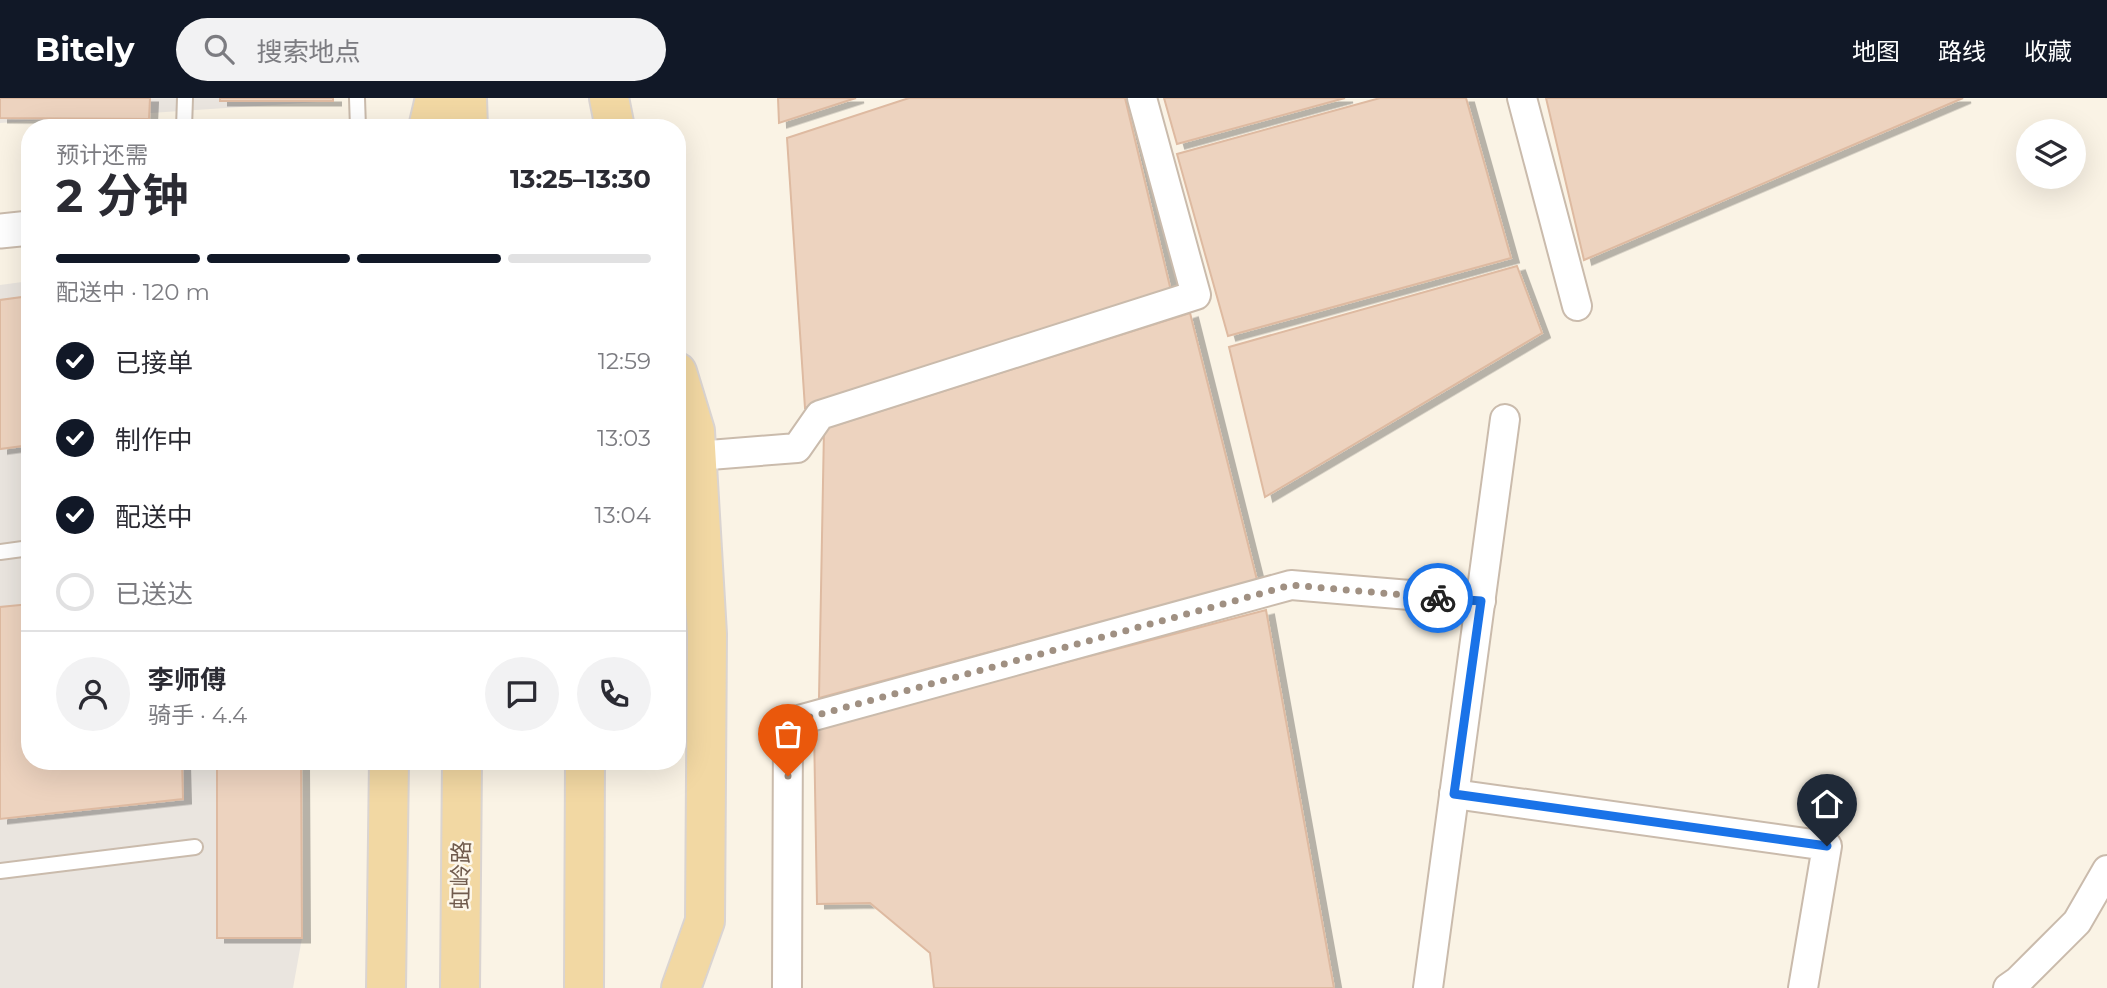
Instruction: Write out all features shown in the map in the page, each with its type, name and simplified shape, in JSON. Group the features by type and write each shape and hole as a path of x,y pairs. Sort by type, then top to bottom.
{"main road":[{"path":"430,119 435,98"},
{"path":"467,98 468,119"},
{"path":"590,98 590,119"},
{"path":"609,98 613,119"},
{"path":"681,988 705,921 707,634 695,431 686,402"},
{"path":"386,988 389,770"},
{"name":"虹岭路","path":"460,988 462,770"},
{"path":"583,988 585,770"}],"street":[{"path":"697,456 797,448 820,415 1196,295 1142,98"},
{"path":"1522,98 1577,306"},
{"path":"0,231 21,229"},
{"path":"1428,988 1506,419"},
{"path":"787,988 788,723 1291,585 1481,601"},
{"path":"1454,794 1827,846 1803,988"},
{"path":"2008,988 2077,922 2107,870"}],"lane":[{"path":"184,119 185,98"},
{"path":"357,98 358,119"},
{"path":"0,552 21,549"},
{"path":"0,871 195,847"}],"shaded area":[{"path":"0,98 333,98 333,101 61,119 21,119 21,122 0,123"},
{"path":"21,282 21,770 301,770 302,938 293,988 0,988 0,285"}],"building":[{"path":"0,98 150,98 149,119 0,118"},
{"path":"220,98 333,98 333,101 220,101"},
{"path":"778,98 856,98 779,123"},
{"path":"909,98 1125,98 1171,291 805,408 787,138"},
{"path":"1164,98 1345,98 1177,144"},
{"path":"1380,98 1466,98 1511,258 1228,336 1177,154"},
{"path":"1546,98 1963,98 1584,260"},
{"path":"1517,266 1542,333 1265,497 1229,347"},
{"path":"21,297 21,446 0,449 0,300"},
{"path":"1190,313 1257,580 819,698 824,429"},
{"path":"21,605 21,770 182,770 183,799 0,819 0,607"},
{"path":"1266,610 1334,988 934,988 930,953 870,903 817,904 814,728"},
{"path":"217,770 301,770 302,938 217,938"}],"way so far":[{"path":"788,776 788,723 1291,585 1438,598"}],"route":[{"path":"1438,598 1481,601 1454,794 1827,846"}]}
